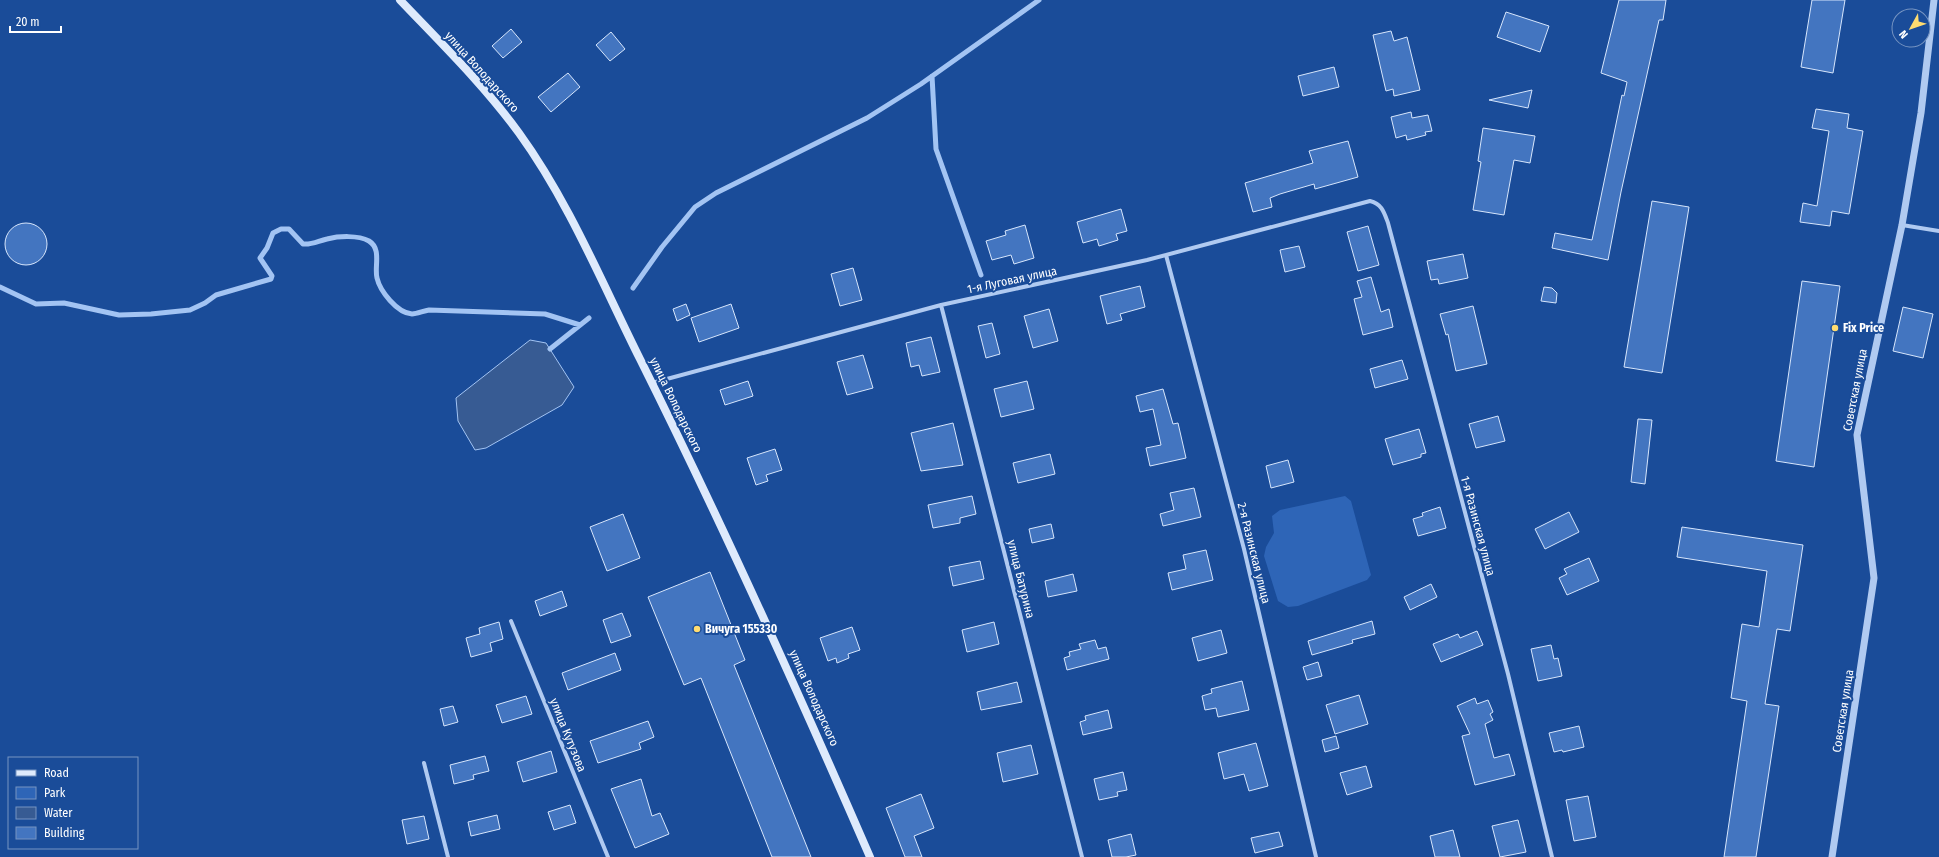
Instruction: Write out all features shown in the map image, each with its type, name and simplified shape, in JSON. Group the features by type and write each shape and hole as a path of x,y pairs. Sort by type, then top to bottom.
{"main road":[{"name":"улица Володарского","path":"400,0 493,98 548,176 652,383 772,633 870,857"}],"street":[{"name":"Советская улица","path":"1832,857 1874,578 1856,435 1902,225 1923,101 1934,0"},
{"name":"1-я Луговая улица","path":"652,383 941,305 1166,255 1370,201 1377,202"},
{"name":"1-я Разинская улица","path":"1377,202 1382,208 1388,223 1506,667 1552,857"},
{"path":"1902,225 1939,231"},
{"name":"2-я Разинская улица","path":"1166,255 1244,550 1316,857"},
{"name":"улица Батурина","path":"941,305 1082,857"},
{"name":"улица Кутузова","path":"510,621 608,857"},
{"path":"424,764 448,857"}],"green space":[{"path":"1345,496 1351,501 1371,575 1367,580 1298,606 1288,607 1278,601 1264,556 1266,547 1274,533 1272,516 1280,510"}],"water":[{"path":"530,340 546,343 574,387 562,405 486,448 475,450 458,421 456,398"}],"building":[{"path":"1619,0 1666,0 1663,20 1659,20 1621,192 1608,260 1552,248 1555,233 1592,240 1622,95 1624,96 1627,82 1601,73"},
{"path":"1812,0 1845,0 1833,73 1801,67"},
{"path":"1506,12 1549,26 1540,52 1497,37"},
{"path":"511,29 522,42 503,58 492,46"},
{"path":"1391,31 1394,41 1407,37 1420,90 1394,96 1393,89 1386,91 1373,35"},
{"path":"611,32 625,49 610,61 596,45"},
{"path":"1334,67 1339,87 1303,96 1298,76"},
{"path":"568,73 580,87 551,112 538,97"},
{"path":"1532,90 1528,108 1489,100"},
{"path":"1816,109 1849,114 1847,128 1863,131 1849,214 1832,211 1830,226 1800,222 1803,203 1817,206 1829,131 1812,128"},
{"path":"1411,112 1412,118 1428,115 1432,131 1425,132 1426,135 1407,140 1406,135 1396,138 1391,117"},
{"path":"1483,128 1535,136 1530,163 1514,160 1504,215 1473,210 1481,162 1478,161"},
{"path":"1348,141 1358,177 1315,189 1314,184 1280,194 1270,198 1272,207 1253,212 1245,183 1313,163 1309,151"},
{"path":"1652,201 1689,207 1662,373 1624,367"},
{"path":"1121,209 1127,231 1116,234 1118,240 1099,246 1097,239 1083,243 1077,222"},
{"path":"26,223 41,229 47,244 41,259 26,265 11,259 5,244 11,229"},
{"path":"1025,225 1034,258 1014,264 1011,255 992,260 986,241 1006,235 1005,231"},
{"path":"1368,226 1379,265 1358,271 1347,232"},
{"path":"1299,246 1305,267 1285,272 1280,250"},
{"path":"1463,254 1468,278 1439,284 1438,279 1431,280 1427,261"},
{"path":"853,268 862,300 840,306 831,274"},
{"path":"1371,277 1381,312 1389,309 1393,327 1363,335 1354,299 1362,297 1357,281"},
{"path":"1802,281 1840,286 1814,467 1776,461"},
{"path":"1140,286 1145,307 1120,314 1122,320 1107,324 1100,296"},
{"path":"1544,287 1552,288 1557,293 1556,303 1541,301"},
{"path":"686,304 690,315 677,321 673,309"},
{"path":"731,304 739,328 699,342 691,318"},
{"path":"1473,306 1487,364 1456,371 1448,334 1446,335 1440,314"},
{"path":"1903,307 1933,314 1923,358 1893,351"},
{"path":"1049,309 1058,341 1033,348 1024,316"},
{"path":"992,323 1000,354 986,358 978,326"},
{"path":"931,337 940,372 922,376 919,365 911,367 906,343"},
{"path":"863,355 873,388 847,395 837,362"},
{"path":"1402,360 1408,379 1375,388 1370,369"},
{"path":"748,381 753,396 725,405 720,390"},
{"path":"1027,381 1034,409 1001,417 994,389"},
{"path":"1163,389 1173,424 1178,423 1186,458 1150,466 1146,448 1161,445 1153,409 1140,412 1136,396"},
{"path":"1498,416 1505,441 1476,448 1469,424"},
{"path":"1638,419 1652,420 1645,484 1631,482"},
{"path":"953,423 963,465 921,471 911,433"},
{"path":"1419,429 1426,453 1421,454 1421,457 1393,465 1385,439"},
{"path":"775,449 782,470 766,475 768,481 756,485 747,458"},
{"path":"1050,454 1055,474 1018,483 1013,463"},
{"path":"1288,460 1294,482 1271,488 1266,466"},
{"path":"1194,488 1201,517 1163,526 1160,514 1174,510 1170,493"},
{"path":"972,496 976,514 960,518 960,523 933,528 928,505"},
{"path":"1440,507 1446,528 1418,536 1413,519 1423,516 1422,513"},
{"path":"1569,512 1579,532 1545,549 1535,529"},
{"path":"623,514 640,558 607,571 590,527"},
{"path":"1051,524 1054,538 1032,543 1029,529"},
{"path":"1682,527 1803,545 1790,631 1777,629 1765,704 1779,706 1756,857 1724,857 1747,701 1731,698 1742,624 1759,627 1767,571 1677,557"},
{"path":"1206,550 1213,580 1172,590 1168,573 1186,569 1183,555"},
{"path":"1589,558 1599,581 1567,595 1559,578 1567,574 1564,569"},
{"path":"980,561 984,579 953,586 949,567"},
{"path":"710,572 745,660 734,665 811,857 772,857 701,678 684,685 648,597"},
{"path":"1073,574 1077,591 1048,597 1045,581"},
{"path":"1431,584 1437,597 1410,610 1404,597"},
{"path":"562,591 567,606 540,616 535,601"},
{"path":"622,613 631,636 611,643 603,620"},
{"path":"1372,621 1375,634 1352,640 1353,643 1312,655 1308,641"},
{"path":"499,622 503,639 490,643 492,651 471,657 466,638 480,634 479,628"},
{"path":"994,622 999,644 967,652 962,630"},
{"path":"852,627 860,650 848,654 849,658 837,663 836,658 828,661 820,638"},
{"path":"1221,630 1227,653 1198,661 1192,638"},
{"path":"1477,631 1483,645 1441,662 1433,644 1458,634 1460,638"},
{"path":"1095,640 1098,649 1106,647 1109,659 1067,670 1064,658 1070,656 1069,652 1081,649 1079,644"},
{"path":"1551,645 1554,659 1558,658 1562,676 1538,681 1531,649"},
{"path":"615,653 621,670 568,690 562,673"},
{"path":"1318,662 1322,676 1307,680 1303,667"},
{"path":"1242,681 1249,710 1218,717 1216,708 1205,710 1202,696 1212,693 1211,689"},
{"path":"1017,682 1022,702 981,710 977,692"},
{"path":"1359,695 1368,724 1335,734 1326,705"},
{"path":"526,696 532,714 502,723 496,705"},
{"path":"1475,698 1477,704 1488,700 1493,712 1490,714 1493,720 1485,724 1494,758 1509,754 1515,775 1475,785 1462,736 1470,734 1457,706"},
{"path":"453,706 458,722 444,726 440,709"},
{"path":"1108,710 1112,728 1083,735 1080,722 1086,720 1085,716"},
{"path":"648,721 654,737 639,743 641,749 598,763 590,741"},
{"path":"1579,726 1584,747 1563,752 1562,750 1554,752 1549,733"},
{"path":"1336,736 1339,748 1325,752 1322,740"},
{"path":"1256,743 1268,786 1249,791 1244,774 1224,779 1218,753"},
{"path":"1031,745 1038,774 1003,782 997,753"},
{"path":"551,751 557,772 523,782 517,762"},
{"path":"485,756 489,771 473,775 474,779 454,784 450,765"},
{"path":"1366,766 1372,787 1347,795 1340,773"},
{"path":"1123,772 1127,790 1117,792 1118,796 1099,800 1094,779"},
{"path":"641,779 652,816 660,813 669,834 635,848 611,789"},
{"path":"921,794 934,828 914,836 922,857 905,857 886,808"},
{"path":"1588,796 1596,837 1574,841 1566,800"},
{"path":"570,805 576,823 554,830 548,812"},
{"path":"497,815 500,829 471,836 468,822"},
{"path":"424,816 429,839 407,844 402,820"},
{"path":"1518,820 1526,852 1500,857 1492,826"},
{"path":"1453,830 1460,857 1435,857 1430,836"},
{"path":"1279,832 1283,846 1255,853 1251,838"},
{"path":"1131,834 1136,855 1112,857 1108,840"}],"waterway":[{"path":"633,288 662,247 695,207 716,193 867,118 921,84 1039,0"},
{"path":"932,76 936,149 981,275"},
{"path":"0,287 36,304 64,303 119,315 151,314 190,310 205,303 216,295 271,279 272,276 260,258 267,248 273,233 281,229 289,229 303,244 309,244 337,237 354,237 369,241 373,244 375,249 377,258 376,274 385,295 395,306 406,313 414,314 429,310 545,314 580,325"},
{"path":"550,349 589,318"}],"place":[{"name":"Fix Price","path":"1835,328"},
{"name":"Вичуга 155330","path":"697,629"}]}
